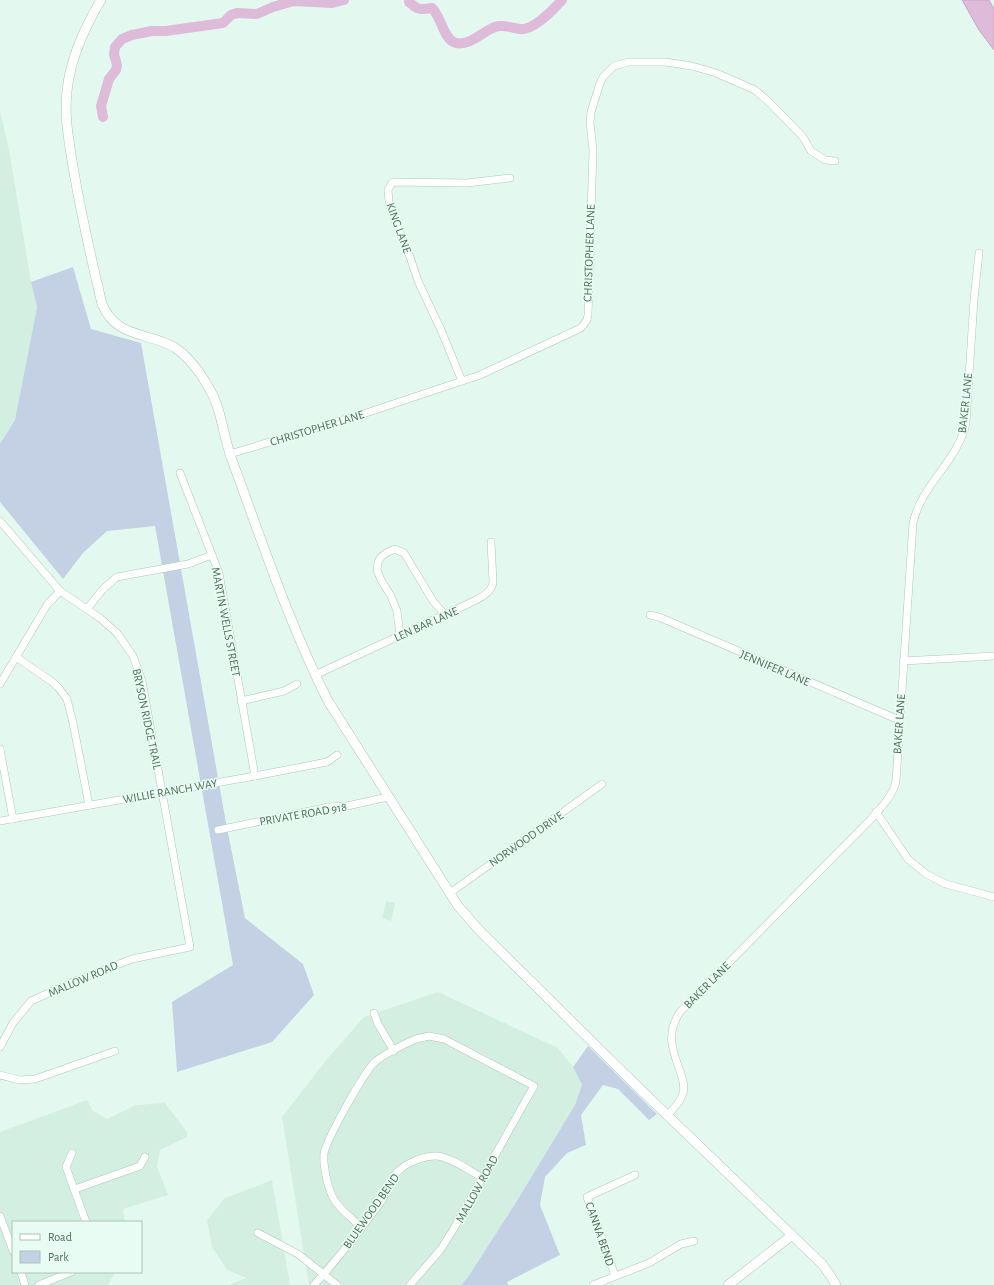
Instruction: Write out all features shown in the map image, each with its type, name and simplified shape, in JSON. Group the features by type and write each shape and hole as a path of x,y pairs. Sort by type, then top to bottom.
{"street":[{"path":"101,0 85,29 78,49 67,90 66,126 80,208 102,304 108,316 119,326 128,331 170,345 181,352 190,361 204,380 214,397 230,454 272,569 315,675 328,701 458,906 480,931 667,1116 822,1264 836,1285"},
{"name":"CHRISTOPHER LANE","path":"230,454 369,412 480,375 579,330 587,320 593,150 591,117 600,83 603,77 614,66 629,62 665,62 692,66 716,73 755,90 770,103 803,137 811,151 826,160 835,160"},
{"name":"KING LANE","path":"462,381 416,275 392,213 388,190 394,182 468,183 510,178"},
{"name":"BAKER LANE","path":"667,1116 680,1100 683,1092 683,1083 671,1041 673,1026 680,1012 876,812 889,798 895,784 913,523 916,513 928,489 959,444 966,423 974,299 979,253"},
{"name":"MARTIN WELLS STREET","path":"180,473 219,573 255,776"},
{"name":"BRYSON RIDGE TRAIL","path":"0,521 60,591 100,618 118,633 133,656 142,681 190,947"},
{"name":"LEN BAR LANE","path":"315,675 446,615 490,591 493,582 491,542"},
{"path":"400,635 397,611 377,570 378,562 381,557 388,552 396,549 404,553 433,601 446,615"},
{"path":"87,609 103,589 117,577 188,564 212,555"},
{"path":"0,684 34,625 47,605 60,591"},
{"name":"JENNIFER LANE","path":"650,615 659,617 899,720"},
{"path":"903,661 994,656"},
{"path":"16,657 51,680 67,699 89,805"},
{"path":"241,701 284,691 297,684"},
{"path":"0,749 13,819"},
{"name":"WILLIE RANCH WAY","path":"0,821 162,793 327,762 337,755"},
{"name":"NORWOOD DRIVE","path":"450,893 602,784"},
{"name":"PRIVATE ROAD 918","path":"218,830 329,807 347,806 388,796"},
{"path":"876,812 908,858 926,874 946,884 994,897"},
{"name":"MALLOW ROAD","path":"0,1047 13,1023 31,1001 73,982 132,959 190,947"},
{"path":"361,1227 343,1210 330,1192 324,1153 329,1138 366,1074 376,1062 394,1051 378,1024 374,1013"},
{"name":"MALLOW ROAD","path":"394,1051 409,1042 422,1037 436,1036 451,1042 534,1086 441,1249 410,1285"},
{"path":"0,1075 19,1080 35,1078 115,1051"},
{"path":"72,1153 66,1167 86,1221"},
{"name":"BLUEWOOD BEND","path":"314,1285 381,1201 398,1172 409,1164 418,1160 436,1156 447,1159 482,1178"},
{"path":"75,1189 140,1166 145,1157"},
{"name":"CANNA BEND","path":"615,1276 596,1221 586,1198 635,1175"},
{"path":"0,1216 12,1248"},
{"path":"258,1233 298,1254 337,1285"},
{"path":"728,1285 791,1236"},
{"path":"593,1285 649,1263 681,1244 694,1241"},
{"path":"20,1273 25,1285"},
{"path":"39,1285 69,1273"}],"shaded area":[{"path":"962,0 989,0 994,9 994,50 979,30"},
{"path":"0,110 10,155 31,282 37,307 15,420 0,444"},
{"path":"386,901 395,903 391,921 382,918"},
{"path":"438,992 558,1048 573,1067 582,1085 575,1105 515,1204 468,1277 461,1285 309,1285 282,1117 327,1059 364,1017"},
{"path":"87,1100 93,1111 107,1119 136,1105 165,1103 187,1132 187,1137 160,1150 157,1166 168,1195 123,1209 125,1221 12,1221 12,1273 114,1273 108,1285 0,1285 0,1132"},
{"path":"272,1180 290,1285 229,1285 247,1278 227,1270 212,1247 207,1220 225,1198"}],"green space":[{"path":"73,267 91,329 141,343 226,823 245,918 303,964 314,995 272,1042 177,1072 172,1002 233,965 155,526 107,531 83,553 63,579 0,502 0,444 15,420 37,307 31,282"},
{"path":"588,1046 657,1114 649,1120 618,1089 603,1085 581,1115 586,1145 567,1153 545,1177 540,1205 560,1255 507,1282 508,1285 461,1285 468,1277 515,1204 575,1105 582,1085 573,1067"}],"waterway":[{"path":"103,117 101,106 109,79 116,70 117,65 114,54 115,47 122,39 132,35 152,31 166,31 223,23 231,15 237,13 257,14 273,7 294,1 332,3 344,0"},
{"path":"409,2 419,9 432,8 448,38 456,43 461,43 471,40 498,26 520,29 531,27 543,19 562,0"}]}
